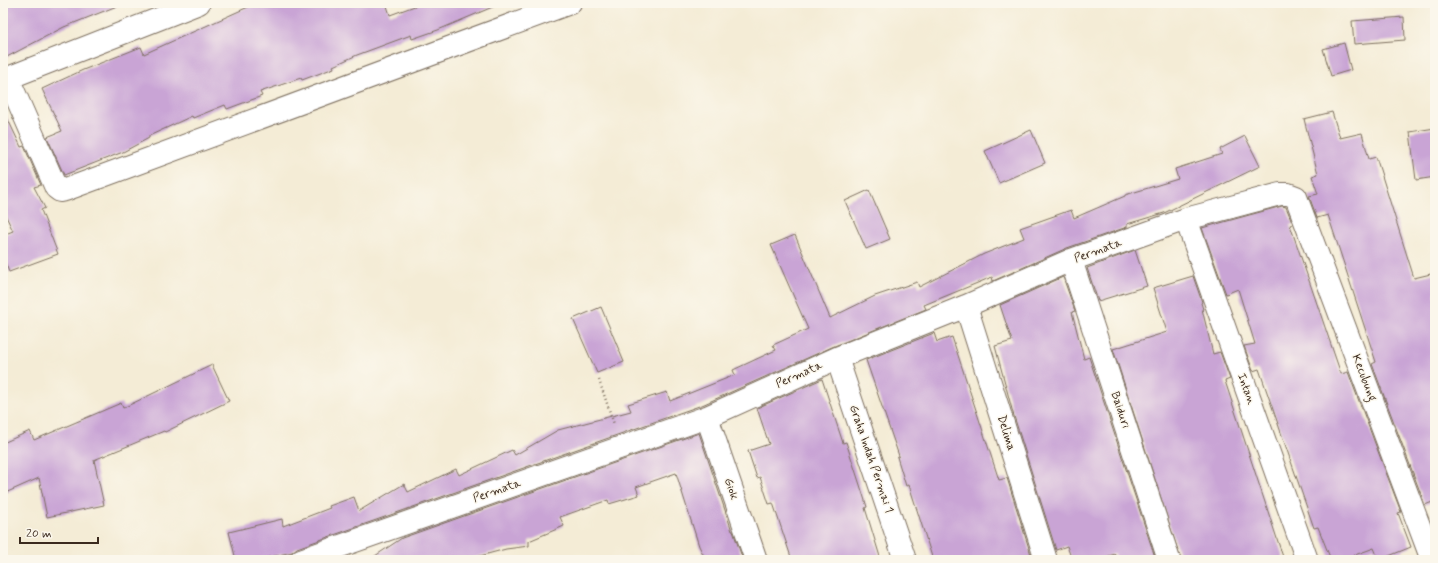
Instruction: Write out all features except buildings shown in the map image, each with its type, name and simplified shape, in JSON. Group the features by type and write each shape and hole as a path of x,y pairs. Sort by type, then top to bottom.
{"street":[{"path":"199,3 5,79 56,188 60,191 65,190 570,3"},
{"name":"Permata","path":"301,560 706,417 837,358 966,306 1071,260 1186,219 1280,194 1288,194 1296,197"},
{"name":"Kecubung","path":"1296,197 1432,560"},
{"name":"Intan","path":"1186,219 1307,560"},
{"name":"Baiduri","path":"1071,260 1169,560"},
{"name":"Delima","path":"966,306 1046,560"},
{"name":"Graha Indah Permai 1","path":"837,358 905,560"},
{"name":"Giok","path":"706,417 756,560"}],"path":[{"path":"599,380 623,447"}]}
